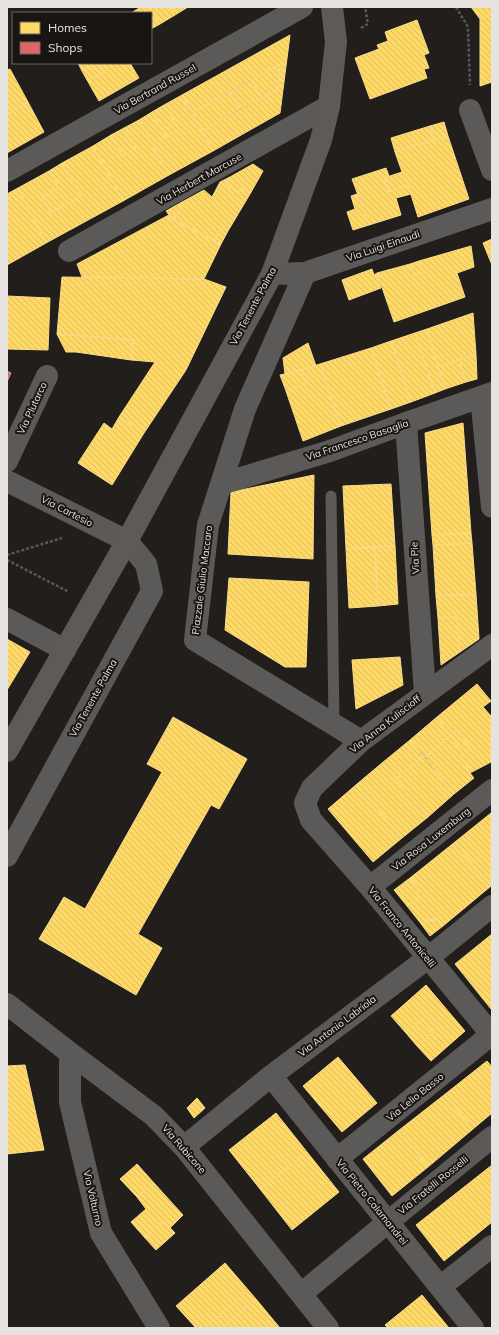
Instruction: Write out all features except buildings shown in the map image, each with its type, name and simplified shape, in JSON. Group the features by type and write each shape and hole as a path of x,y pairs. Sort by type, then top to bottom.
{"main road":[{"name":"Via Tenente Palma","path":"7,751 127,541 272,274 321,140 329,106 336,42 332,7"}],"street":[{"name":"Via Bertrand Russel","path":"7,171 302,7"},
{"name":"Via Herbert Marcuse","path":"69,252 329,106"},
{"path":"470,110 492,170"},
{"name":"Via Luigi Einaudi","path":"272,274 305,272 492,209"},
{"name":"Piazzale Giulio Maccaro","path":"305,272 245,409 208,525 195,640 361,741"},
{"name":"Via Plutarco","path":"7,461 47,376"},
{"path":"487,395 492,506"},
{"name":"Via Francesco Basaglia","path":"221,484 330,451 487,395"},
{"name":"Via Pie","path":"406,423 425,693"},
{"name":"Via Cartesio","path":"7,481 127,541"},
{"name":"Via Tenente Palma","path":"7,856 152,592 146,564 127,541"},
{"path":"7,619 65,650"},
{"name":"Via Anna Kuliscioff","path":"311,820 305,803 312,788 361,741 492,645"},
{"name":"Via Rosa Luxemburg","path":"370,887 492,790"},
{"name":"Via Franco Antonicelli","path":"311,820 370,887 492,1034"},
{"name":"Via Antonio Labriola","path":"184,1147 271,1076 428,958 492,906"},
{"name":"Via Rubicone","path":"7,1004 154,1116 184,1147 328,1328"},
{"name":"Via Lelio Basso","path":"337,1159 492,1034"},
{"name":"Via Volturno","path":"70,1053 70,1102 101,1233 159,1328"},
{"name":"Via Pietro Calamandrei","path":"271,1076 473,1328"},
{"name":"Via Fratelli Rosselli","path":"301,1294 492,1137"},
{"path":"440,1287 492,1246"}],"lane":[{"path":"330,496 334,725"}],"path":[{"path":"456,7 468,27 470,110"},
{"path":"7,555 67,537 80,517"},
{"path":"7,560 90,604"}]}
